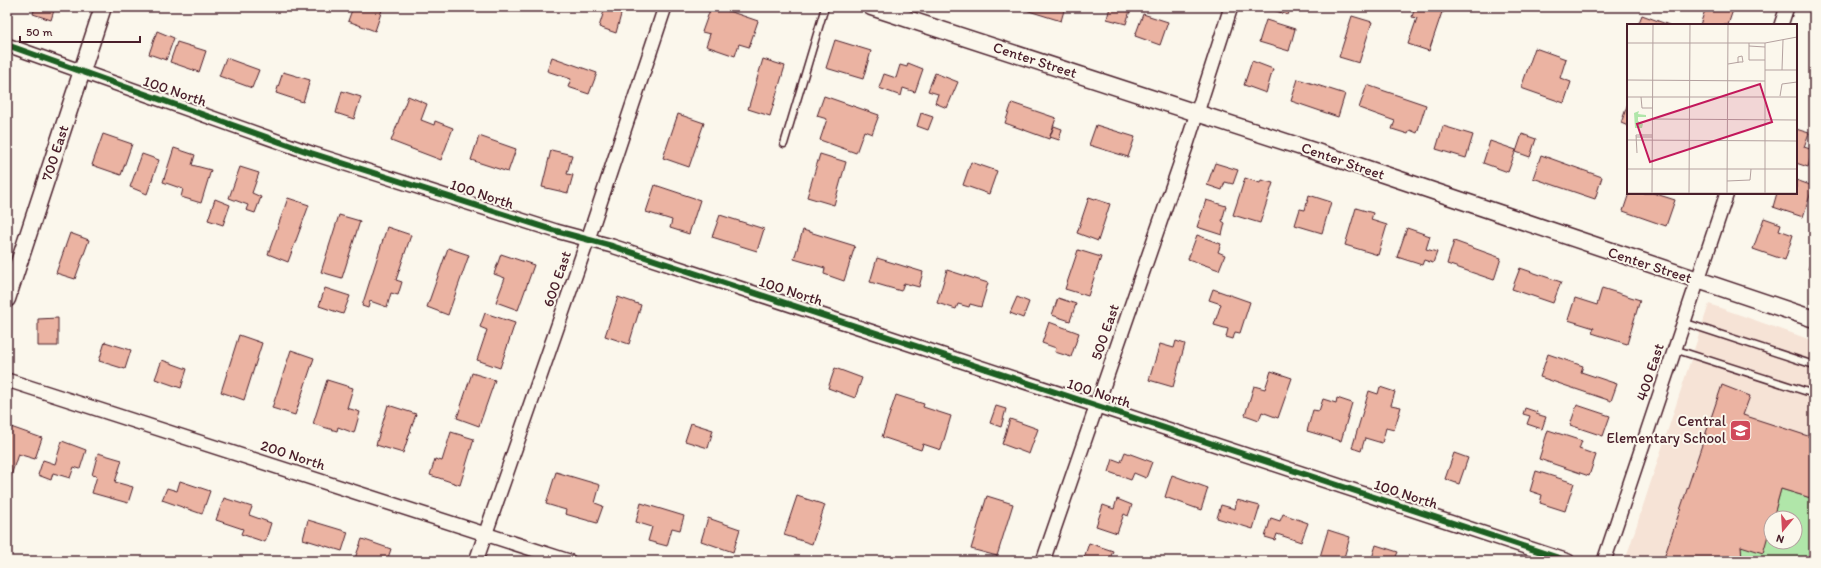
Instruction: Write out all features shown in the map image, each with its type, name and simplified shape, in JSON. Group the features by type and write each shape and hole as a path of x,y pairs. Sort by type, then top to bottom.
{"street":[{"name":"700 East","path":"7,299 103,7"},
{"name":"600 East","path":"476,561 588,239 665,7"},
{"name":"Center Street","path":"872,7 1196,113 1814,319"},
{"name":"500 East","path":"1043,561 1196,113 1230,7"},
{"path":"1781,24 1787,7"},
{"name":"100 North","path":"7,45 311,153 556,231 588,239 1568,561"},
{"name":"400 East","path":"1604,561 1727,194"},
{"name":"200 North","path":"7,380 569,561"}],"lane":[{"path":"784,144 825,7"},
{"path":"1683,322 1814,365"},
{"path":"1674,349 1814,394"}],"shaded area":[{"name":"Central Elementary School","path":"1709,304 1814,341 1814,561 1625,561"}],"green space":[{"path":"1781,489 1814,499 1814,561 1742,561 1741,546 1763,531 1763,550 1803,550 1803,510 1775,510"}],"building":[{"path":"35,7 55,7 51,20 33,14"},
{"path":"353,7 373,7 382,10 375,31 348,21"},
{"path":"600,7 623,7 616,33 599,27 604,11 599,9"},
{"path":"711,7 717,7 758,21 749,47 739,44 735,56 706,46 710,34 702,32"},
{"path":"1016,7 1065,7 1061,21"},
{"path":"1110,7 1131,7 1126,24 1107,19"},
{"path":"1274,7 1291,7 1288,15 1273,10"},
{"path":"1415,7 1445,7 1429,51 1408,44 1417,18 1412,17"},
{"path":"1706,7 1734,7 1728,24 1700,24"},
{"path":"1143,14 1168,22 1160,45 1135,36"},
{"path":"1642,15 1666,24 1638,24"},
{"path":"1352,16 1372,22 1359,63 1339,57"},
{"path":"1266,20 1295,29 1289,51 1259,42"},
{"path":"157,31 174,38 166,60 149,54"},
{"path":"835,40 871,51 863,79 826,68"},
{"path":"177,42 206,51 199,72 170,62"},
{"path":"1535,48 1566,59 1560,78 1571,82 1564,103 1521,88"},
{"path":"552,57 597,73 589,94 568,87 571,79 547,71"},
{"path":"226,58 259,70 252,88 219,76"},
{"path":"763,59 785,66 770,116 748,109"},
{"path":"1252,61 1273,69 1266,93 1244,85"},
{"path":"908,63 923,69 915,92 903,88 901,96 879,88 884,74 896,78 900,65 907,67"},
{"path":"283,72 310,80 303,102 276,93"},
{"path":"935,73 958,82 947,108 935,103 938,94 928,91"},
{"path":"1298,79 1345,94 1338,117 1291,101"},
{"path":"1367,85 1426,105 1417,133 1410,130 1408,134 1392,129 1395,121 1359,108"},
{"path":"342,91 361,97 354,119 336,113"},
{"path":"408,96 427,104 421,120 434,125 435,121 453,128 441,160 391,141"},
{"path":"824,96 879,115 872,134 864,131 856,153 820,140 827,119 817,116"},
{"path":"1012,103 1056,118 1049,139 1005,123"},
{"path":"1627,106 1627,126 1621,123"},
{"path":"921,113 933,117 928,130 917,126"},
{"path":"678,114 704,123 689,167 663,158"},
{"path":"1096,125 1135,137 1128,157 1089,145"},
{"path":"1054,126 1062,129 1059,140 1050,137"},
{"path":"1443,126 1473,135 1466,158 1436,149"},
{"path":"1797,129 1809,133 1804,147 1813,150 1808,167 1797,163"},
{"path":"103,134 132,144 121,175 92,165"},
{"path":"1522,134 1536,139 1530,157 1516,152"},
{"path":"479,136 516,149 508,172 471,160"},
{"path":"1490,141 1516,150 1508,172 1483,163"},
{"path":"174,148 195,155 192,165 211,170 201,203 181,197 183,189 163,182"},
{"path":"551,150 572,155 567,174 573,175 568,193 542,187"},
{"path":"142,154 159,160 147,194 130,187"},
{"path":"820,154 846,162 834,205 807,197"},
{"path":"1541,155 1602,177 1595,199 1533,178"},
{"path":"971,162 997,171 989,194 963,185"},
{"path":"1215,163 1238,170 1233,184 1225,182 1222,190 1207,185"},
{"path":"240,167 259,173 252,193 261,197 255,213 246,210 248,205 229,198"},
{"path":"1245,178 1260,183 1261,180 1273,183 1260,223 1233,215"},
{"path":"1797,180 1813,186 1803,217 1773,207 1777,194 1797,194"},
{"path":"655,185 700,200 689,234 670,228 672,220 646,212"},
{"path":"1629,194 1656,194 1675,200 1666,226 1623,211"},
{"path":"1309,195 1331,202 1322,233 1295,225 1300,209 1305,210"},
{"path":"1089,197 1110,204 1098,241 1077,233"},
{"path":"288,198 309,205 288,262 268,254"},
{"path":"215,199 230,205 223,225 208,220"},
{"path":"1206,200 1226,206 1222,221 1225,223 1222,235 1197,227"},
{"path":"1356,208 1373,213 1371,220 1387,225 1378,255 1345,245"},
{"path":"339,215 360,221 342,278 321,272"},
{"path":"720,215 764,229 757,251 712,237"},
{"path":"1764,218 1781,224 1779,230 1793,235 1785,260 1753,249"},
{"path":"387,227 411,235 396,280 402,282 398,295 391,293 387,307 370,301 368,308 362,306"},
{"path":"1407,228 1430,236 1426,249 1437,252 1433,263 1424,260 1422,265 1397,257"},
{"path":"803,230 855,246 844,281 824,274 825,268 794,259"},
{"path":"70,233 89,240 75,279 56,273"},
{"path":"1197,235 1221,244 1218,252 1225,255 1219,270 1188,259"},
{"path":"1454,241 1501,258 1494,280 1447,264"},
{"path":"448,248 469,255 448,315 427,307"},
{"path":"1078,250 1101,257 1088,296 1065,289"},
{"path":"1814,253 1814,271 1808,269"},
{"path":"501,254 534,265 518,310 496,302 505,278 494,274"},
{"path":"877,258 923,272 919,287 904,283 901,291 870,282"},
{"path":"1520,268 1561,282 1553,303 1512,289"},
{"path":"947,270 988,283 981,307 970,304 969,307 958,304 956,309 937,303"},
{"path":"325,288 350,296 343,314 319,306"},
{"path":"1602,288 1640,300 1627,344 1592,333 1594,328 1568,320 1575,298 1597,305"},
{"path":"1213,289 1250,302 1240,333 1235,332 1233,339 1226,337 1228,329 1214,325 1221,304 1209,300"},
{"path":"618,297 641,305 629,344 605,336"},
{"path":"1017,297 1029,302 1023,318 1010,313"},
{"path":"1058,298 1076,304 1070,321 1052,315"},
{"path":"485,313 515,323 500,368 477,360 487,330 480,327"},
{"path":"58,318 58,346 38,346 38,319"},
{"path":"1049,322 1079,333 1071,357 1055,352 1056,348 1042,343"},
{"path":"239,335 262,343 244,400 221,392"},
{"path":"1176,341 1185,344 1173,387 1149,380 1160,344 1174,348"},
{"path":"105,342 131,350 125,369 99,361"},
{"path":"291,350 314,358 295,415 272,408"},
{"path":"1548,354 1583,366 1581,372 1617,384 1611,401 1540,377"},
{"path":"162,360 187,369 181,388 155,379"},
{"path":"835,368 862,378 855,398 828,388"},
{"path":"1271,371 1292,378 1278,418 1262,412 1259,420 1245,415 1254,386 1265,389"},
{"path":"472,373 495,380 479,426 457,418"},
{"path":"327,380 353,388 347,408 360,412 354,433 338,427 337,431 313,424"},
{"path":"1722,385 1750,396 1743,415 1814,438 1814,499 1781,489 1775,510 1763,510 1763,553 1741,546 1742,561 1663,561"},
{"path":"1380,387 1395,392 1391,405 1401,407 1394,430 1386,428 1382,443 1365,438 1361,451 1352,448 1369,391 1378,394"},
{"path":"896,395 924,404 923,407 951,416 941,450 923,444 921,450 882,437"},
{"path":"1337,398 1352,403 1341,441 1307,431 1313,410 1319,411 1323,399 1336,403"},
{"path":"388,405 416,414 403,453 376,445"},
{"path":"1577,405 1610,416 1603,436 1570,425"},
{"path":"996,406 1006,409 1001,427 990,423"},
{"path":"1525,408 1546,417 1542,429 1527,424 1530,416 1523,414"},
{"path":"1010,419 1038,429 1029,454 1002,444"},
{"path":"691,423 713,430 708,448 685,441"},
{"path":"8,426 42,438 35,459 18,454 11,476 7,475"},
{"path":"1548,430 1582,441 1579,449 1596,455 1589,476 1539,459"},
{"path":"451,432 474,439 460,485 430,475 435,459 442,461"},
{"path":"62,441 86,450 80,469 74,467 70,478 53,473 51,480 38,475 43,460 55,464"},
{"path":"1125,452 1152,462 1146,478 1134,473 1131,480 1109,472 1113,459 1121,462"},
{"path":"98,453 122,460 115,482 133,487 128,503 92,493 97,476 92,475"},
{"path":"1454,453 1468,458 1459,484 1445,479"},
{"path":"1536,471 1574,483 1565,511 1540,503 1542,495 1530,491"},
{"path":"556,472 600,485 595,503 603,506 597,523 565,514 566,510 546,504"},
{"path":"1172,475 1208,488 1201,510 1165,497"},
{"path":"180,481 210,491 202,514 162,500 167,488 177,491"},
{"path":"797,496 825,505 812,544 784,535"},
{"path":"987,496 1013,504 997,556 971,549"},
{"path":"224,498 252,507 249,515 271,523 265,542 241,534 243,529 216,520"},
{"path":"1117,499 1132,505 1128,516 1124,514 1117,533 1096,526 1103,505 1114,509"},
{"path":"1237,500 1260,506 1253,529 1217,518 1221,505 1235,509"},
{"path":"641,503 684,516 680,530 672,528 667,546 648,541 652,527 636,522"},
{"path":"1283,514 1308,523 1301,542 1277,534 1275,540 1265,537 1271,518 1280,521"},
{"path":"708,518 740,529 733,552 701,541"},
{"path":"308,520 348,532 342,551 303,539"},
{"path":"1328,530 1350,537 1343,561 1319,560"},
{"path":"362,539 391,549 387,561 354,561"},
{"path":"1089,543 1113,551 1109,561 1083,561"},
{"path":"1376,545 1398,552 1394,561 1371,561"}],"cycle path":[{"path":"7,45 311,153 556,231 612,246 1568,561"}],"place":[{"name":"Central Elementary School","path":"1741,430"}]}
